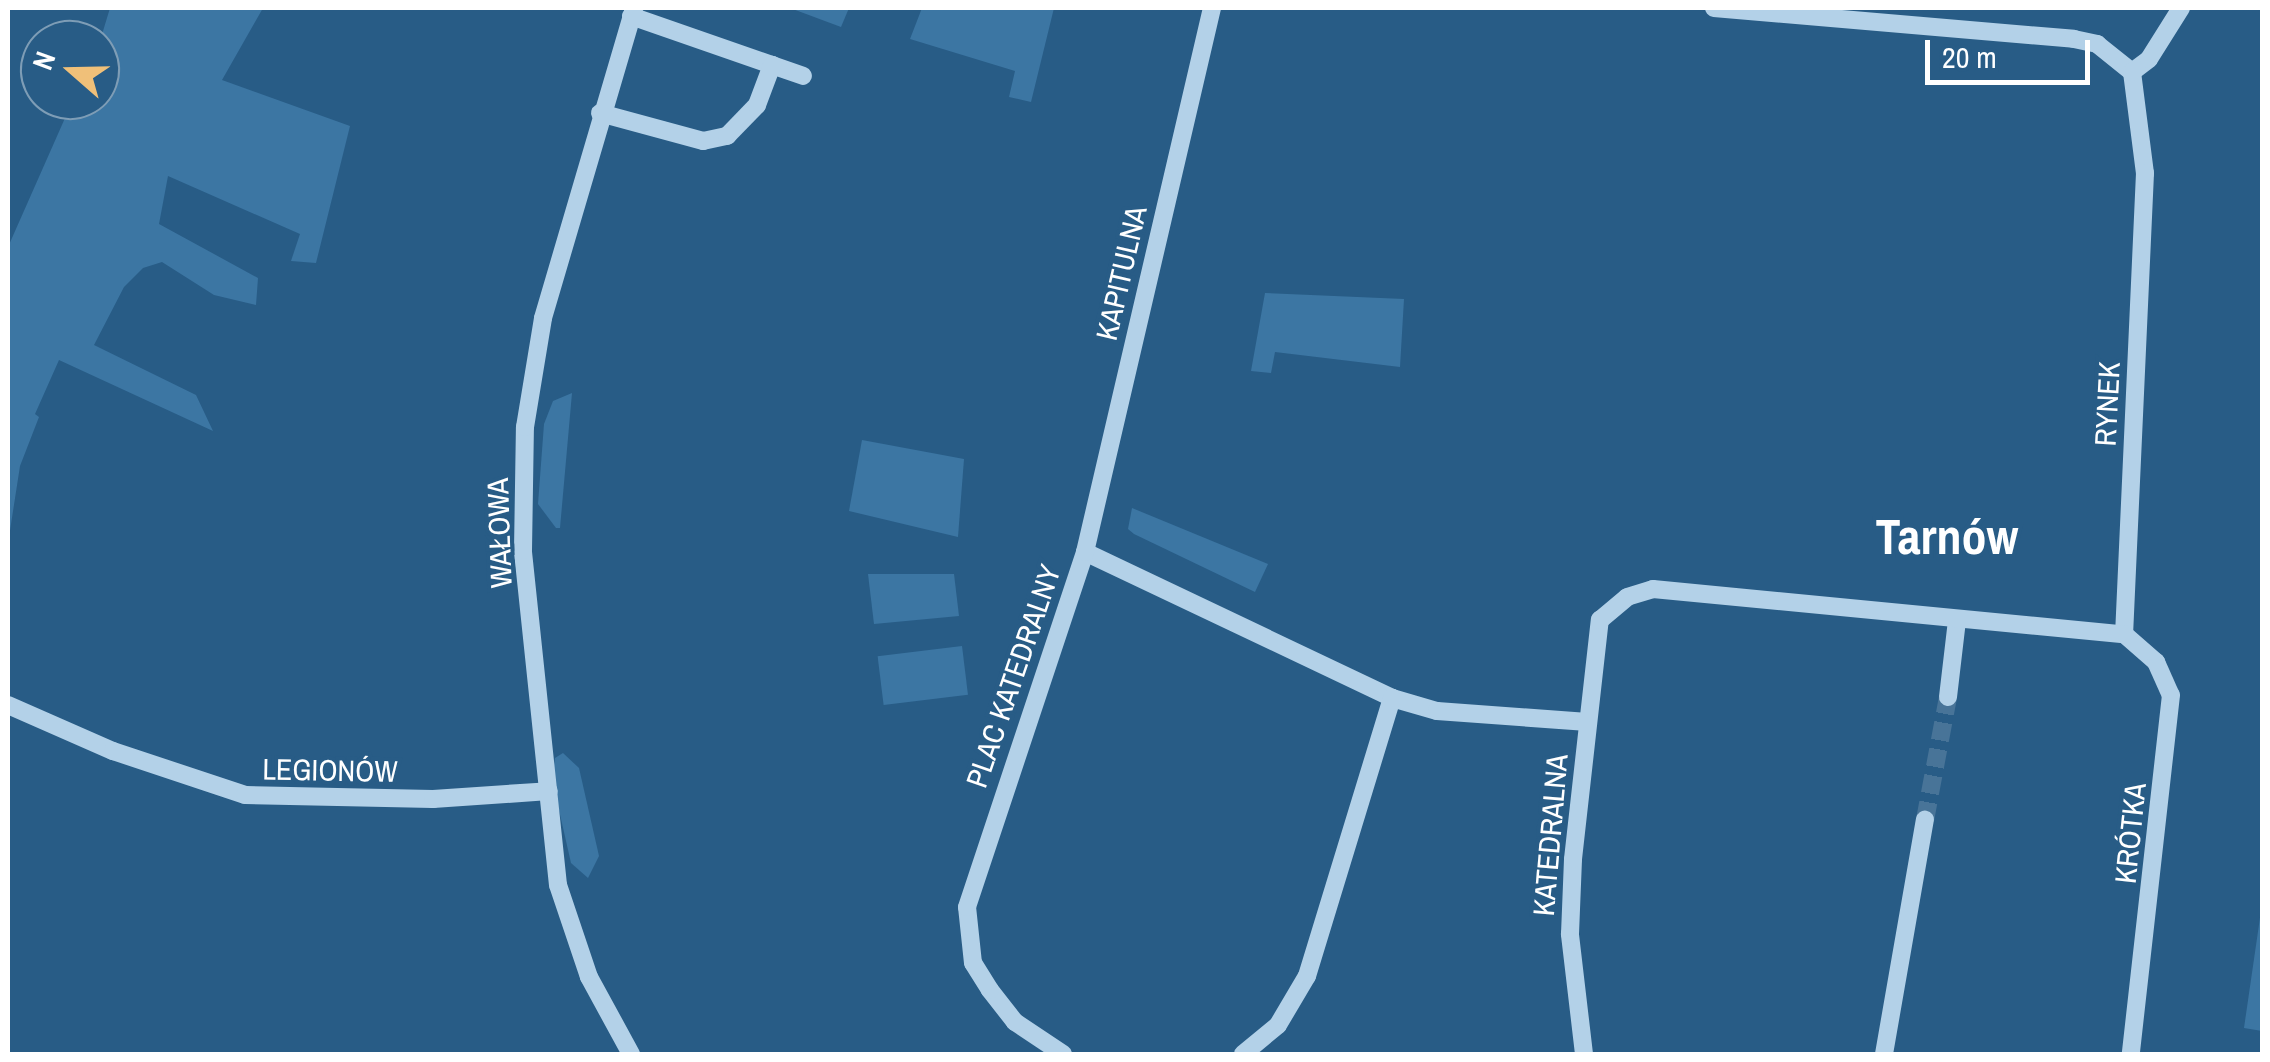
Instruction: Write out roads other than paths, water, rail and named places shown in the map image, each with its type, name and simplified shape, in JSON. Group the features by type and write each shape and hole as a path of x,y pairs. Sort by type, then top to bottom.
{"street":[{"name":"KAPITULNA","path":"1085,552 1212,8"},
{"path":"1714,8 2074,39 2097,44 2132,72 2149,59 2182,8"},
{"path":"632,12 803,76"},
{"name":"WAŁOWA","path":"631,1054 589,977 558,886 523,550 525,427 543,318 632,12"},
{"path":"600,114 702,141 727,136 757,105 772,65"},
{"name":"RYNEK","path":"2124,634 2145,174 2132,72"},
{"name":"PLAC KATEDRALNY","path":"1063,1054 1016,1022 990,990 973,963 967,907 1085,552 1392,698 1438,711 1588,722"},
{"name":"KATEDRALNA","path":"1584,1054 1570,934 1600,620 1627,596 1653,589 1958,620"},
{"path":"1948,697 1958,620 2124,634"},
{"name":"KRÓTKA","path":"2124,634 2156,662 2171,695 2131,1054"},
{"path":"1242,1054 1278,1026 1307,976 1392,698"},
{"name":"LEGIONÓW","path":"8,706 114,751 245,796 432,799 549,790"},
{"path":"1884,1054 1925,820"}],"tunnel":[{"path":"1925,820 1948,697"}],"district":[{"name":"Tarnów","path":"1947,537"}]}
